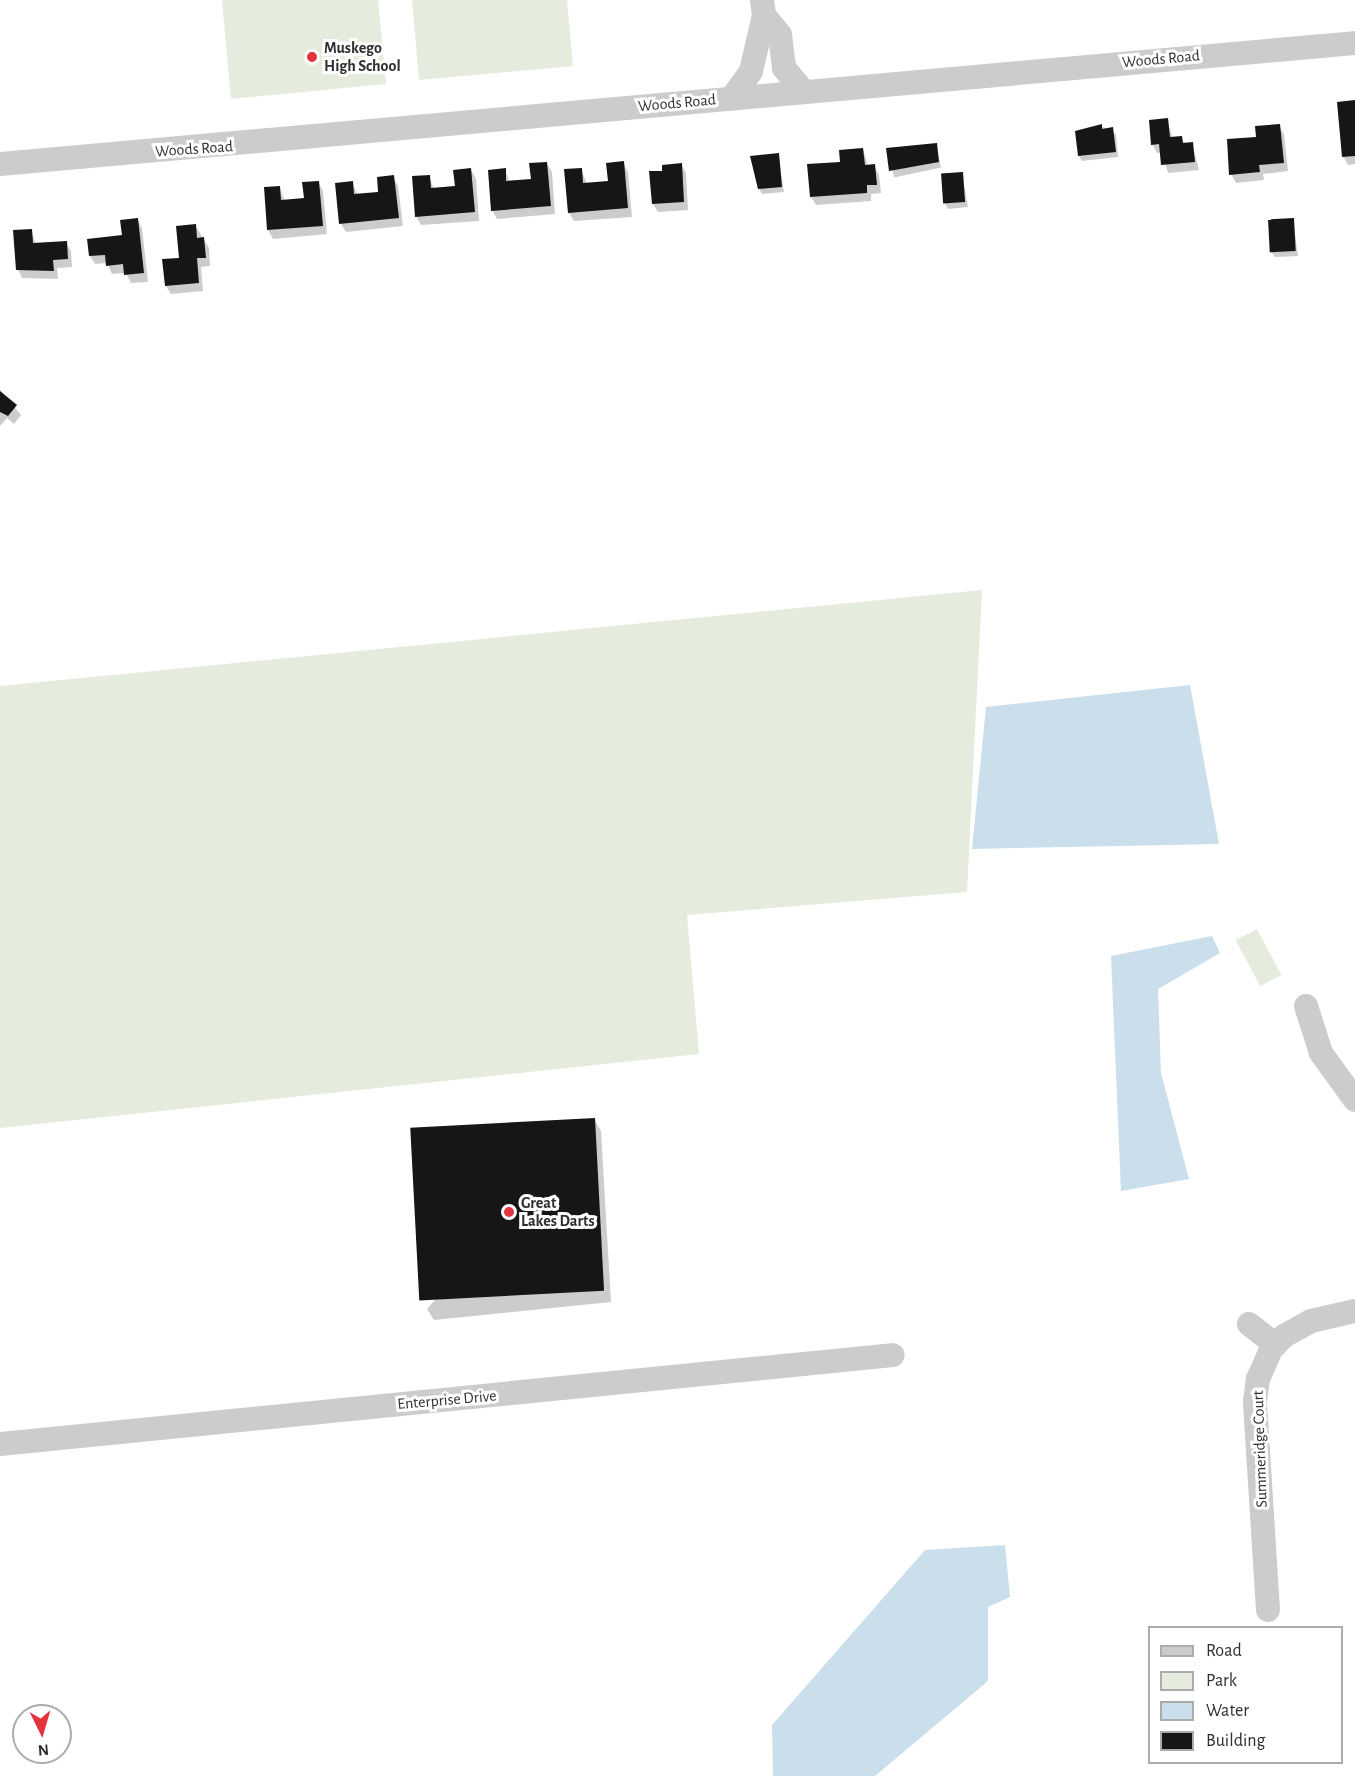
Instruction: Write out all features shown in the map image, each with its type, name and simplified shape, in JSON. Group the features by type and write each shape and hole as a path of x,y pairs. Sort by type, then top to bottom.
{"street":[{"path":"763,8 780,35 784,68 804,92"},
{"path":"730,99 751,72 763,8"},
{"name":"Woods Road","path":"0,164 1355,43"},
{"path":"1306,1006 1321,1053 1355,1100"},
{"name":"Summeridge Court","path":"1268,1610 1255,1402 1261,1371 1276,1345 1311,1321 1355,1311"},
{"path":"1249,1324 1276,1345"},
{"name":"Enterprise Drive","path":"0,1444 893,1355"}],"green space":[{"path":"222,0 378,0 386,84 231,99"},
{"path":"412,0 567,0 573,66 419,80"},
{"path":"982,590 967,892 687,915 699,1054 0,1128 0,686"},
{"path":"1257,929 1281,975 1260,986 1236,940"}],"water":[{"path":"1190,685 1219,844 972,849 986,707"},
{"path":"1212,936 1220,953 1158,989 1161,1073 1189,1179 1121,1191 1111,956"},
{"path":"1005,1545 1010,1597 988,1607 988,1681 875,1776 773,1776 772,1725 925,1550"}],"building":[{"path":"1355,100 1355,156 1342,157 1337,102"},
{"path":"1168,118 1170,137 1182,136 1183,143 1193,142 1195,162 1161,165 1159,144 1151,145 1149,120"},
{"path":"1102,124 1102,129 1113,127 1116,152 1078,156 1075,131"},
{"path":"1280,124 1284,163 1259,165 1260,172 1229,175 1227,139 1256,137 1255,126"},
{"path":"937,143 939,162 889,171 886,148"},
{"path":"863,148 865,165 875,164 877,185 867,185 867,193 810,197 807,164 840,162 839,150"},
{"path":"779,153 782,187 758,189 750,156"},
{"path":"624,161 628,208 568,213 564,169 582,168 583,183 608,181 606,163"},
{"path":"547,162 551,206 491,211 488,170 506,168 506,181 531,179 529,163"},
{"path":"682,163 684,202 652,204 649,171 662,171 662,165"},
{"path":"471,168 475,212 415,217 412,176 430,175 431,188 455,186 453,170"},
{"path":"963,172 965,202 943,203 941,174"},
{"path":"394,175 399,218 339,224 335,183 353,181 354,194 378,192 377,177"},
{"path":"319,181 323,226 267,230 264,187 280,186 281,200 304,198 302,182"},
{"path":"138,218 144,273 124,275 123,264 106,266 105,255 89,256 87,239 122,235 120,220"},
{"path":"1294,218 1296,251 1270,252 1268,219"},
{"path":"196,224 197,238 204,237 206,258 197,258 199,283 165,286 162,259 179,258 176,226"},
{"path":"32,229 33,243 67,241 68,259 53,260 54,271 16,270 13,230"},
{"path":"0,391 17,405 8,416 0,412"},
{"name":"Great Lakes Darts","path":"595,1118 604,1291 419,1300 410,1128"}],"place":[{"name":"Muskego High School","path":"312,57"},
{"name":"Great Lakes Darts","path":"509,1212"}]}
